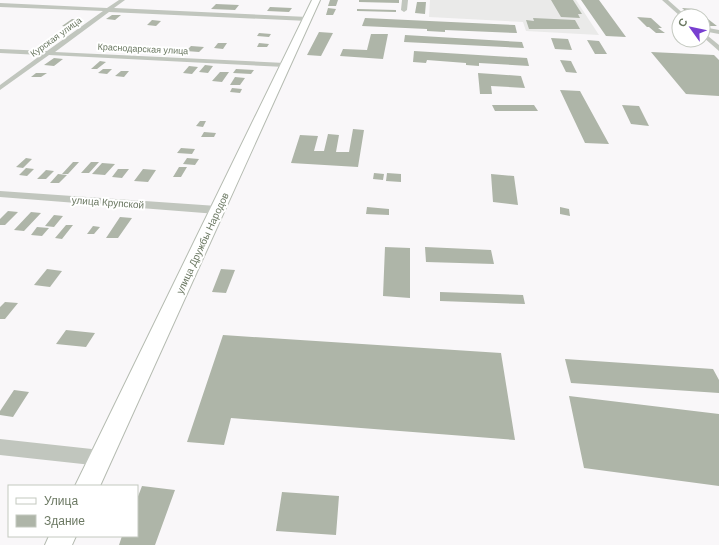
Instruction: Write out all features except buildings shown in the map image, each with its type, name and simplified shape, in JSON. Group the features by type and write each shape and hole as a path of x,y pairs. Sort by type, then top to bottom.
{"street":[{"name":"Курская улица","path":"0,88 122,0"},
{"name":"улица Дружбы Народов","path":"88,485 316,0"},
{"path":"404,0 404,10"},
{"path":"666,0 674,8"},
{"path":"0,5 308,19"},
{"path":"711,42 719,49"},
{"name":"Краснодарская улица","path":"0,51 285,65"},
{"name":"улица Крупской","path":"0,194 217,210"},
{"path":"0,447 101,458"}],"shaded area":[{"path":"430,0 576,0 599,35 526,31 523,22 429,17"}]}
